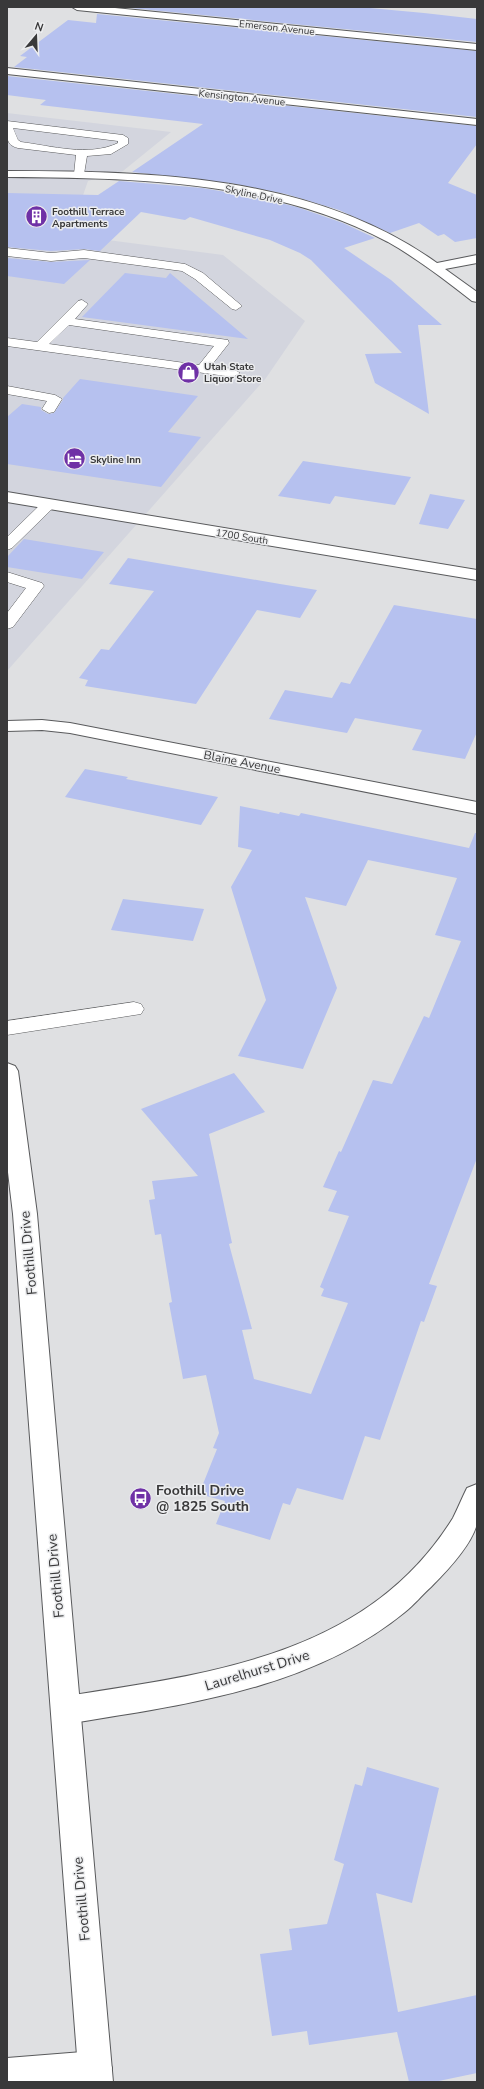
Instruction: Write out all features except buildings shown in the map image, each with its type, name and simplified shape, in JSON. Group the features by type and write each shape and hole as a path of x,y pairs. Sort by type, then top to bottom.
{"street":[{"name":"Emerson Avenue","path":"77,7 477,47"},
{"name":"Kensington Avenue","path":"7,71 477,122"},
{"name":"Skyline Drive","path":"7,174 79,174 152,178 209,184 302,204 344,218 379,233 435,267 477,298"},
{"path":"435,267 477,259"},
{"name":"1700 South","path":"7,497 477,575"},
{"name":"Blaine Avenue","path":"7,726 42,725 70,728 477,808"},
{"name":"Foothill Drive","path":"7,1071 25,1214 96,2075"},
{"name":"Laurelhurst Drive","path":"66,1710 179,1692 242,1677 298,1660 342,1640 382,1614 419,1582 448,1548 471,1512 477,1496"},
{"path":"7,2075 96,2075"}],"lane":[{"path":"7,124 123,138 123,144 107,152 82,153 18,144 13,142 7,124"},
{"path":"79,174 82,153"},
{"path":"7,252 51,257 84,254 185,268 199,276 236,306"},
{"path":"40,346 82,304"},
{"path":"66,321 223,342 202,369"},
{"path":"7,342 233,374"},
{"path":"7,390 55,399 49,409"},
{"path":"7,545 49,504"},
{"path":"7,577 36,586 7,624"},
{"path":"7,1028 134,1009"}],"shaded area":[{"path":"7,113 171,132 123,171 88,181 69,235 223,255 305,321 266,378 7,671"}],"place":[{"name":"Foothill Terrace Apartments","path":"37,217"},
{"name":"Utah State Liquor Store","path":"189,372"},
{"name":"Skyline Inn","path":"74,459"},
{"name":"Foothill Drive @ 1825 South","path":"141,1498"}]}
